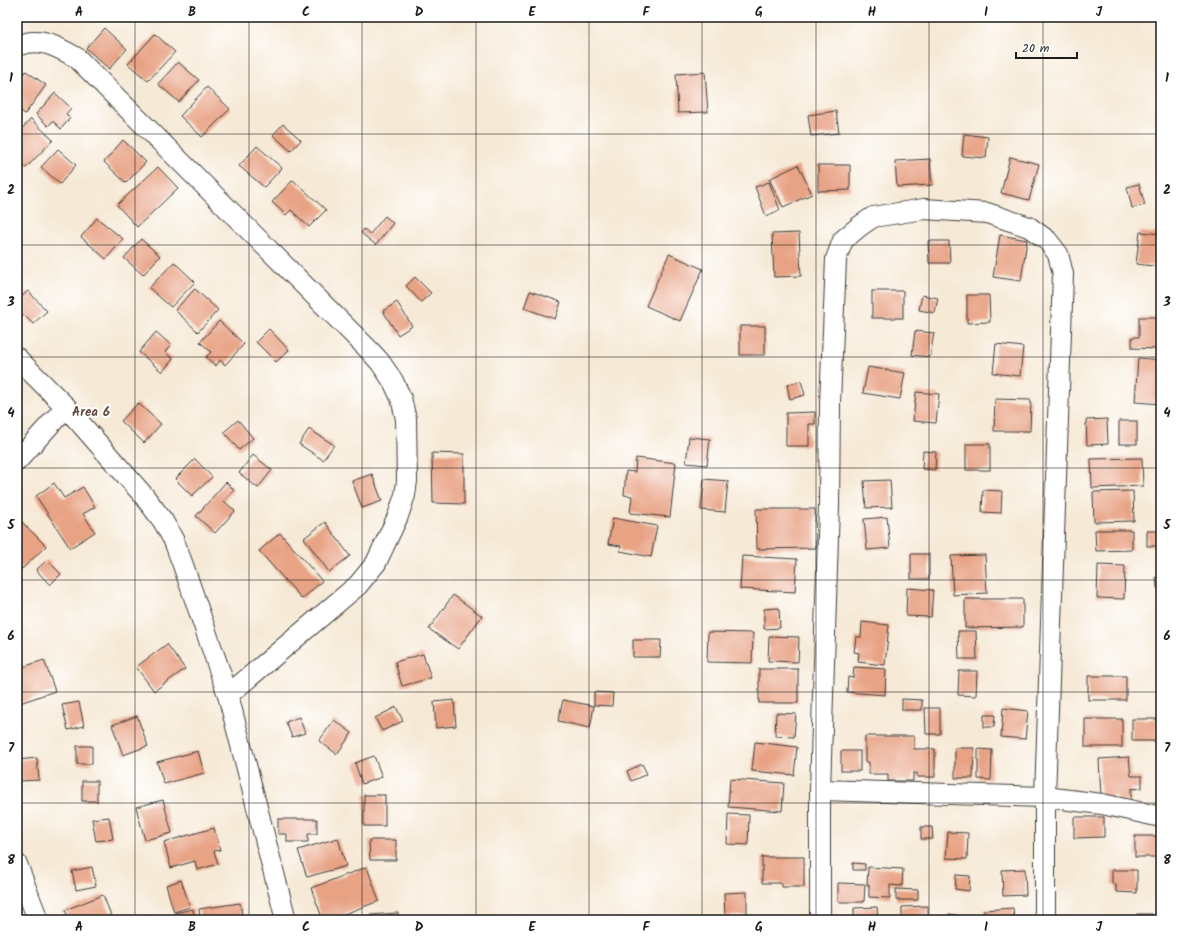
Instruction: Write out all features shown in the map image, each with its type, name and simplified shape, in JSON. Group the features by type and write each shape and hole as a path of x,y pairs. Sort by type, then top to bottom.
{"street":[{"path":"17,46 26,42 46,43 77,58 370,351 380,362 401,398 406,419 407,481 405,495 398,516 376,563 358,585 228,695"},
{"path":"820,920 820,790 829,505 830,403 836,259 844,240 873,217 924,210 987,213 1029,227 1047,240 1058,254 1063,274 1045,797 1045,920"},
{"path":"17,358 66,407 144,496 163,521 174,541 228,695 286,920"},
{"path":"17,460 66,407"},
{"path":"820,790 1045,797 1084,801 1161,817"},
{"path":"17,864 38,920"}],"building":[{"path":"104,28 127,49 109,69 86,48"},
{"path":"155,34 175,52 148,81 128,64"},
{"path":"178,62 199,80 179,102 158,84"},
{"path":"26,71 46,85 25,114 17,108 17,83"},
{"path":"705,72 708,112 678,113 676,74"},
{"path":"207,87 230,109 202,137 180,116"},
{"path":"55,93 71,108 66,114 70,118 61,129 53,121 48,126 36,114"},
{"path":"836,111 839,133 811,136 808,115"},
{"path":"31,119 53,140 26,168 17,159 17,134"},
{"path":"283,124 301,140 291,151 273,135"},
{"path":"964,134 988,137 986,158 962,156"},
{"path":"123,140 146,162 126,183 104,162"},
{"path":"257,146 282,168 264,187 239,166"},
{"path":"58,149 76,165 60,184 41,167"},
{"path":"1010,157 1039,164 1029,200 1001,193"},
{"path":"930,159 932,185 897,187 895,161"},
{"path":"798,165 812,194 783,207 769,179"},
{"path":"818,165 850,165 850,190 818,191"},
{"path":"158,167 178,188 137,227 117,205"},
{"path":"293,180 326,210 309,227 291,210 286,215 272,202"},
{"path":"769,182 780,210 766,216 755,187"},
{"path":"1139,184 1145,205 1132,208 1127,187"},
{"path":"385,216 393,223 376,245 361,233 364,229 370,234"},
{"path":"97,218 123,239 106,259 81,237"},
{"path":"1140,232 1161,234 1161,267 1136,264"},
{"path":"799,233 801,276 774,277 772,234"},
{"path":"1000,235 1027,240 1021,281 993,277"},
{"path":"141,239 160,256 143,275 124,258"},
{"path":"928,241 949,241 950,263 929,263"},
{"path":"669,254 703,269 680,321 646,306"},
{"path":"174,262 195,282 171,307 149,288"},
{"path":"415,277 431,293 421,302 406,286"},
{"path":"195,289 218,310 198,332 175,310"},
{"path":"28,291 47,311 33,324 24,315 19,319 17,316 17,301"},
{"path":"530,291 561,302 555,319 524,308"},
{"path":"872,291 903,291 903,318 872,318"},
{"path":"922,295 938,298 935,313 919,310"},
{"path":"967,295 989,295 990,322 967,323"},
{"path":"397,302 412,326 398,335 383,311"},
{"path":"1139,317 1157,317 1156,349 1132,348 1132,337 1139,337"},
{"path":"219,321 244,344 225,365 220,360 216,366 206,357 211,352 200,342"},
{"path":"740,326 765,326 765,355 740,355"},
{"path":"269,329 289,350 276,362 256,342"},
{"path":"915,331 934,333 930,357 912,355"},
{"path":"156,332 171,345 165,352 173,359 162,372 139,352"},
{"path":"996,344 1023,347 1020,376 993,373"},
{"path":"1138,358 1161,360 1161,404 1135,402"},
{"path":"868,367 905,373 900,399 863,393"},
{"path":"801,381 805,395 790,399 787,385"},
{"path":"916,392 939,394 936,423 913,421"},
{"path":"995,399 1031,400 1030,431 994,431"},
{"path":"138,403 161,424 144,443 121,421"},
{"path":"815,412 815,424 809,424 809,446 786,446 786,413"},
{"path":"1107,419 1108,444 1087,445 1086,420"},
{"path":"238,420 253,438 239,450 224,432"},
{"path":"1119,421 1137,421 1137,444 1119,444"},
{"path":"309,429 334,445 323,460 299,444"},
{"path":"689,437 710,439 707,465 686,463"},
{"path":"966,444 990,444 990,470 966,470"},
{"path":"923,451 936,452 935,470 922,469"},
{"path":"432,453 464,454 464,504 433,503"},
{"path":"253,455 272,470 258,488 239,473"},
{"path":"636,458 676,463 670,517 630,513 632,496 624,495 626,471 635,472"},
{"path":"1142,458 1143,486 1092,488 1091,459"},
{"path":"195,459 212,477 192,496 175,479"},
{"path":"372,474 382,501 362,508 352,481"},
{"path":"704,479 728,481 725,512 701,510"},
{"path":"890,480 892,507 866,508 864,481"},
{"path":"226,482 234,490 224,501 235,511 215,533 196,516"},
{"path":"54,483 64,498 83,487 95,507 83,514 95,532 70,548 36,496"},
{"path":"983,490 1002,491 1001,513 982,512"},
{"path":"1133,491 1134,521 1094,522 1093,492"},
{"path":"756,509 815,509 816,548 757,549"},
{"path":"17,517 46,546 22,569 17,563"},
{"path":"887,517 890,548 867,550 864,519"},
{"path":"613,518 657,526 651,557 620,551 621,546 608,544"},
{"path":"325,522 350,556 329,572 304,538"},
{"path":"1095,530 1132,530 1132,550 1096,551"},
{"path":"1147,531 1161,531 1161,546 1147,546"},
{"path":"280,533 322,581 302,599 259,551"},
{"path":"911,554 929,554 929,579 911,579"},
{"path":"985,555 987,593 953,595 951,556"},
{"path":"742,556 797,559 795,592 740,589"},
{"path":"47,560 61,574 50,585 36,570"},
{"path":"1098,565 1125,566 1124,599 1097,598"},
{"path":"1156,577 1161,577 1161,588 1157,588"},
{"path":"907,588 933,590 931,617 906,616"},
{"path":"453,595 482,616 458,649 429,629"},
{"path":"965,599 1023,599 1023,627 965,628"},
{"path":"779,608 780,628 764,629 764,609"},
{"path":"862,622 889,625 885,665 858,662 859,653 854,652 856,637 861,637"},
{"path":"958,631 976,631 977,659 959,659"},
{"path":"708,632 753,633 752,663 707,662"},
{"path":"769,636 799,637 798,662 768,661"},
{"path":"633,640 661,640 660,657 633,657"},
{"path":"167,644 185,669 154,691 136,667"},
{"path":"423,654 431,678 402,686 395,662"},
{"path":"44,660 55,691 17,704 17,669"},
{"path":"854,667 886,669 885,695 847,692 848,677 853,678"},
{"path":"759,669 798,669 798,703 759,703"},
{"path":"959,671 977,671 976,696 958,695"},
{"path":"1088,676 1126,676 1126,700 1088,700"},
{"path":"594,692 613,693 612,706 594,705"},
{"path":"902,699 922,700 922,710 902,710"},
{"path":"454,700 456,726 436,728 434,702"},
{"path":"563,700 594,706 590,728 558,721"},
{"path":"79,702 84,726 68,730 62,705"},
{"path":"396,707 403,721 382,731 375,718"},
{"path":"925,708 940,708 940,734 926,734"},
{"path":"1003,708 1028,711 1025,739 1001,737"},
{"path":"776,713 796,714 794,737 775,736"},
{"path":"984,715 995,715 994,727 984,727"},
{"path":"137,716 148,746 123,755 112,725"},
{"path":"299,717 305,733 292,737 286,722"},
{"path":"1085,719 1122,719 1122,747 1085,747"},
{"path":"1132,719 1157,719 1158,741 1132,741"},
{"path":"334,720 352,733 337,754 319,741"},
{"path":"865,736 914,736 914,749 935,749 935,777 917,777 917,773 913,773 913,781 888,781 888,774 869,774 869,762 865,762"},
{"path":"755,742 797,747 794,775 752,771"},
{"path":"77,746 92,746 92,764 77,764"},
{"path":"955,748 974,748 973,778 955,778"},
{"path":"978,749 992,750 991,780 978,779"},
{"path":"198,751 204,773 164,784 157,762"},
{"path":"841,751 860,751 860,771 841,771"},
{"path":"374,756 382,777 362,784 355,763"},
{"path":"1129,757 1131,776 1142,776 1142,788 1131,789 1131,801 1116,802 1116,796 1101,797 1099,759"},
{"path":"37,758 39,780 19,781 17,760"},
{"path":"642,764 647,774 631,781 627,771"},
{"path":"730,779 784,783 782,811 728,807"},
{"path":"82,781 97,781 97,801 82,801"},
{"path":"364,795 385,795 385,826 364,826"},
{"path":"163,800 172,833 145,840 136,807"},
{"path":"728,814 749,815 748,845 727,844"},
{"path":"109,817 113,839 96,841 92,819"},
{"path":"1074,817 1104,817 1104,837 1074,838"},
{"path":"278,819 317,819 317,834 308,834 308,842 287,842 287,834 278,834"},
{"path":"921,827 932,827 933,839 921,839"},
{"path":"214,828 220,850 214,851 218,864 197,870 195,861 171,868 164,842"},
{"path":"948,832 968,833 967,859 946,858"},
{"path":"1135,836 1157,836 1157,857 1135,857"},
{"path":"338,838 346,866 307,877 298,850"},
{"path":"369,840 396,840 396,860 370,860"},
{"path":"762,857 804,857 804,887 782,887 782,883 762,883"},
{"path":"853,863 865,864 865,870 853,870"},
{"path":"92,867 96,886 76,890 72,871"},
{"path":"367,867 379,901 328,920 323,920 311,888"},
{"path":"868,867 903,869 902,886 890,885 890,898 869,897 869,885 867,885"},
{"path":"1025,869 1026,895 1003,896 1002,870"},
{"path":"1112,870 1137,870 1137,893 1116,892 1116,885 1112,884"},
{"path":"956,875 970,876 969,891 955,889"},
{"path":"181,880 190,907 174,912 166,885"},
{"path":"838,883 865,884 864,902 838,902"},
{"path":"896,889 918,890 918,900 896,900"},
{"path":"747,892 747,916 725,916 724,893"},
{"path":"103,895 111,915 98,920 69,920 65,910"},
{"path":"240,903 243,920 200,920 199,909"},
{"path":"928,906 928,920 902,920 902,907"},
{"path":"877,907 878,920 854,920 854,908"},
{"path":"1013,908 1014,920 985,920 984,910"},
{"path":"193,909 195,920 176,920 175,913"},
{"path":"398,913 398,920 370,920 370,915"},
{"path":"949,914 968,917 968,920 948,920"},
{"path":"1137,914 1152,914 1152,920 1137,920"}],"district":[{"name":"Area 6","path":"91,411"}]}
